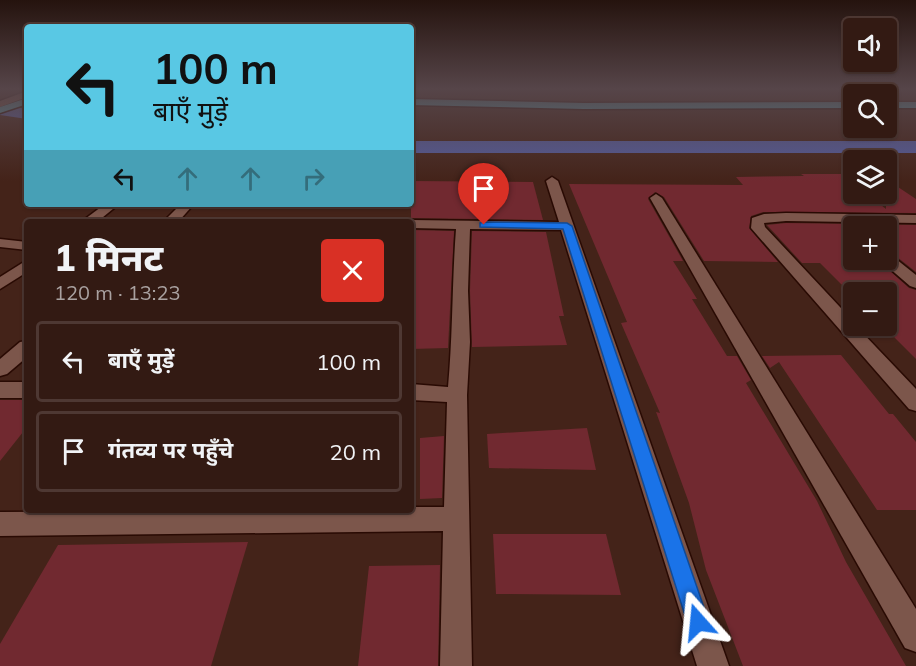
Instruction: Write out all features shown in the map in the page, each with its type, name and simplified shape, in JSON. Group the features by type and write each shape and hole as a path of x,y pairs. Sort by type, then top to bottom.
{"street":[{"path":"552,181 713,666"},
{"path":"656,198 916,637"},
{"path":"92,219 109,207"},
{"path":"173,219 185,207"},
{"path":"916,219 775,217 757,221 758,228 916,403"},
{"path":"839,217 843,220"},
{"path":"414,224 567,226"},
{"path":"456,666 457,395 461,342 460,291 463,225"},
{"path":"0,243 24,246"},
{"path":"0,284 24,267"},
{"path":"897,267 916,283"},
{"path":"0,369 24,349"},
{"path":"0,390 24,390"},
{"path":"414,392 457,395"},
{"path":"0,524 456,519"}],"building":[{"path":"801,174 842,174 843,204 880,204 886,209 886,204 897,204 897,186 916,199 916,213 763,212 751,216 749,228 778,262 704,261 664,197 655,192 648,199 683,261 673,261 697,299 692,299 727,356 737,356 751,380 746,383 817,501 846,562 906,666 743,666 706,570 689,503 656,412 660,413 621,323 627,322 569,184 743,185 736,177 804,176"},
{"path":"414,181 533,182 543,220 411,218 411,207 414,207"},
{"path":"843,224 843,270 889,270 909,288 916,290 916,359 893,336 897,336 897,282 843,282 843,286 820,263 802,263 767,225"},
{"path":"897,225 916,225 916,272 897,257"},
{"path":"414,230 454,231 448,348 414,349"},
{"path":"472,231 546,232 564,316 559,316 567,345 472,347 470,291"},
{"path":"841,355 889,414 893,414 916,442 916,510 877,510 779,362 770,368 762,356"},
{"path":"0,400 24,400 24,431 0,461"},
{"path":"587,428 596,470 489,468 487,434"},
{"path":"444,436 442,498 420,499 420,438"},
{"path":"493,534 606,534 621,595 496,594"},
{"path":"248,542 211,666 0,666 0,644 58,545"},
{"path":"440,565 438,666 358,666 369,566"}],"waterway":[{"path":"414,147 916,147"}],"route":[{"path":"484,225 567,226 698,622"}]}
